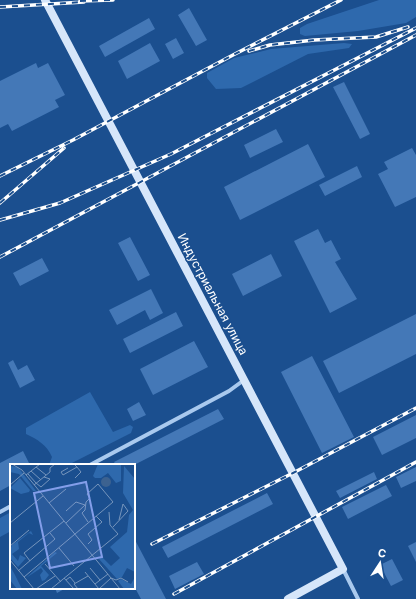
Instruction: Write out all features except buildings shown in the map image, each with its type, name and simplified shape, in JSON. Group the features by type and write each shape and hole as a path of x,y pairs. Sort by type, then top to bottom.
{"street":[{"name":"Индустриальная улица","path":"45,0 358,599"},
{"path":"92,464 229,391 244,380"},
{"path":"0,512 10,507"},
{"path":"288,599 343,569"}],"shaded area":[{"path":"379,0 416,0 416,17 406,23 358,31 305,36 300,34 300,28 307,24"},
{"path":"344,43 352,44 349,48 308,54 241,88 216,89 207,78 207,73 234,58 271,49"},
{"path":"90,392 113,432 130,425 133,427 131,433 70,464 49,464 52,457 50,453 41,443 26,434 26,428"},
{"path":"10,513 10,532 0,537 0,518"}],"railway":[{"path":"80,1 113,0"},
{"path":"0,176 73,140 233,55 341,0"},
{"path":"0,7 84,2"},
{"path":"249,51 270,45 314,40 376,37 408,27"},
{"path":"0,220 60,203 171,154 416,28"},
{"path":"0,257 416,35"},
{"path":"0,203 64,148"},
{"path":"152,544 293,473 416,408"},
{"path":"174,594 416,462"}]}
